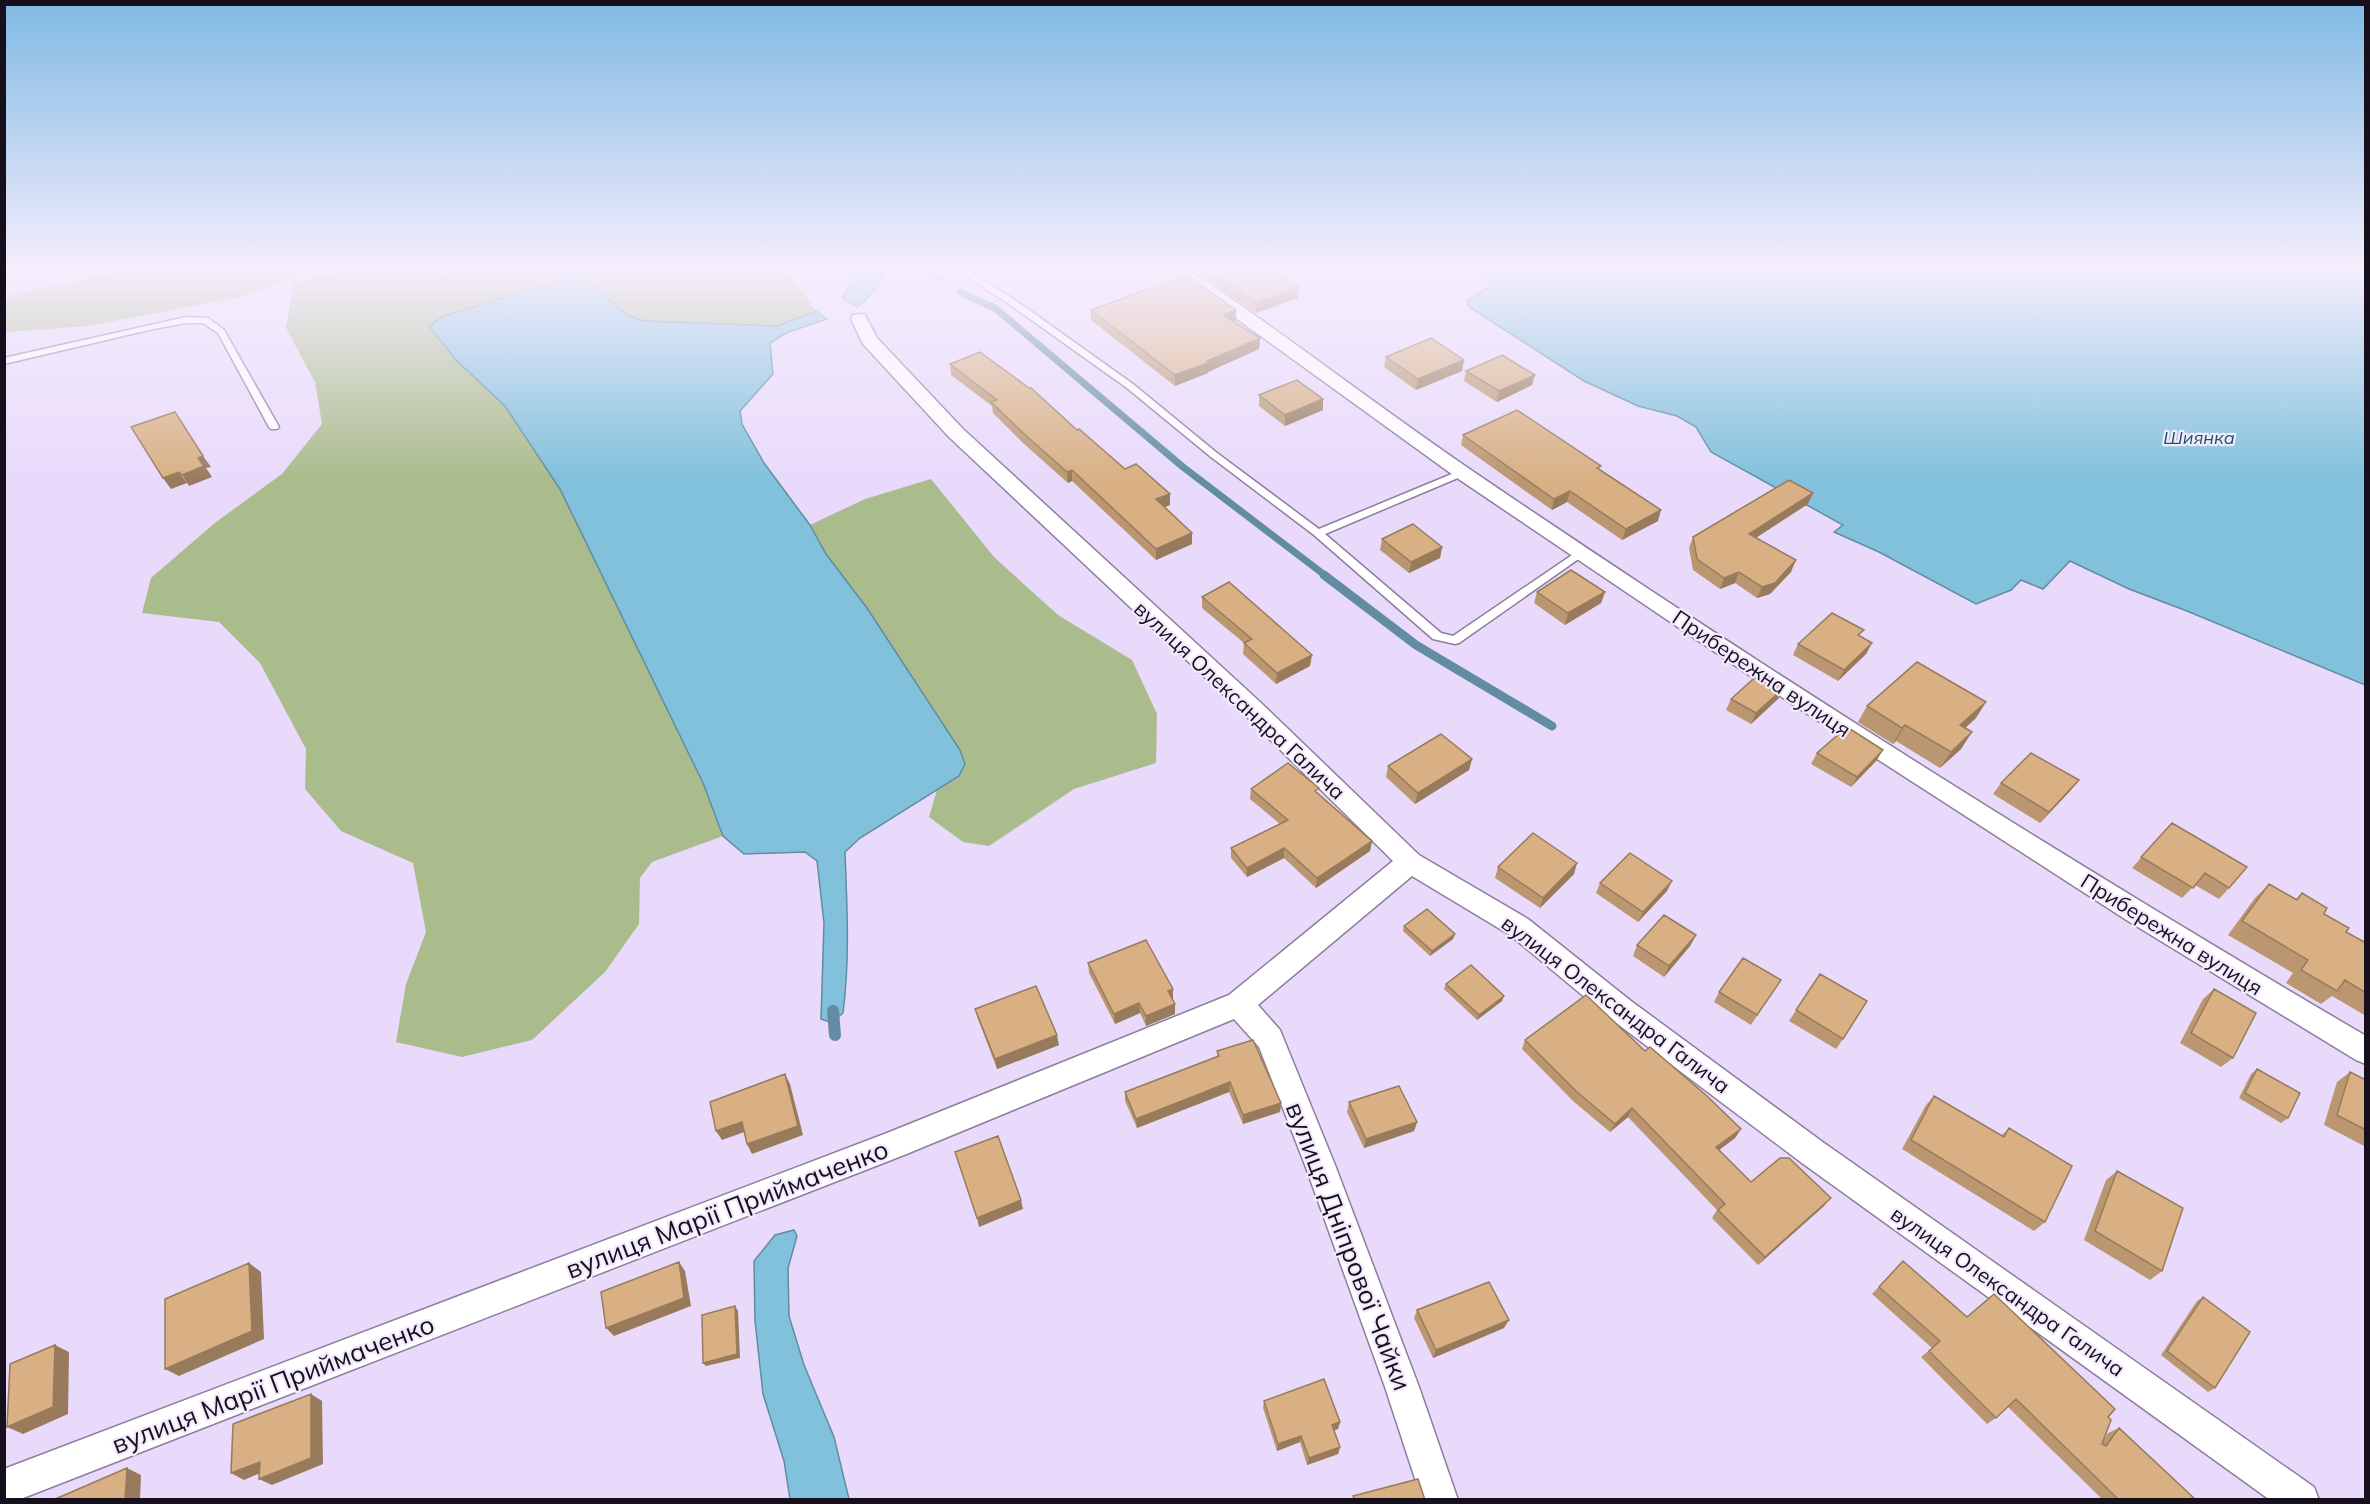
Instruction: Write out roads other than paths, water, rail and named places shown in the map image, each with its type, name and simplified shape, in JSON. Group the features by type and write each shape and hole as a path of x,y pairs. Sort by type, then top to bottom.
{"street":[{"name":"вулиця Олександра Галича","path":"869,339 956,433 1252,708 1410,862 1519,927 1621,1010 1813,1152 2301,1500"},
{"name":"Прибережна вулиця","path":"1279,339 1462,473 1866,743 2222,967 2366,1051"},
{"name":"вулиця Марії Приймаченко","path":"4,1487 893,1145 1239,1004 1410,862"},
{"name":"вулиця Дніпрової Чайки","path":"1239,1004 1270,1039 1320,1165 1398,1376 1440,1500"}],"lane":[{"path":"4,361 97,339"},
{"path":"225,339 274,427"},
{"path":"1064,339 1130,386 1214,455 1318,533 1437,636 1455,640 1582,553"},
{"path":"1318,533 1462,473"}],"water":[{"path":"439,339 776,339 770,343 773,374 740,411 742,424 764,463 810,525 826,554 867,608 960,750 965,764 959,776 860,838 845,852 847,973 843,1013 832,1023 821,1019 824,923 817,861 805,852 744,854 723,836 703,783 560,489 505,406 455,359"},
{"name":"Шиянка","path":"1519,339 2365,339 2365,685 2129,589 2070,561 2043,589 2021,580 2011,590 1976,604 1879,552 1834,532 1843,525 1711,452 1696,427 1677,416 1638,406 1584,381"},
{"path":"794,1230 797,1236 788,1268 789,1316 804,1365 834,1437 849,1499 790,1499 784,1461 763,1394 755,1321 754,1261 775,1235"}],"waterway":[{"path":"1032,339 1183,467 1326,576"},
{"path":"1324,575 1416,645 1552,726"},
{"path":"833,1011 835,1035"}]}
